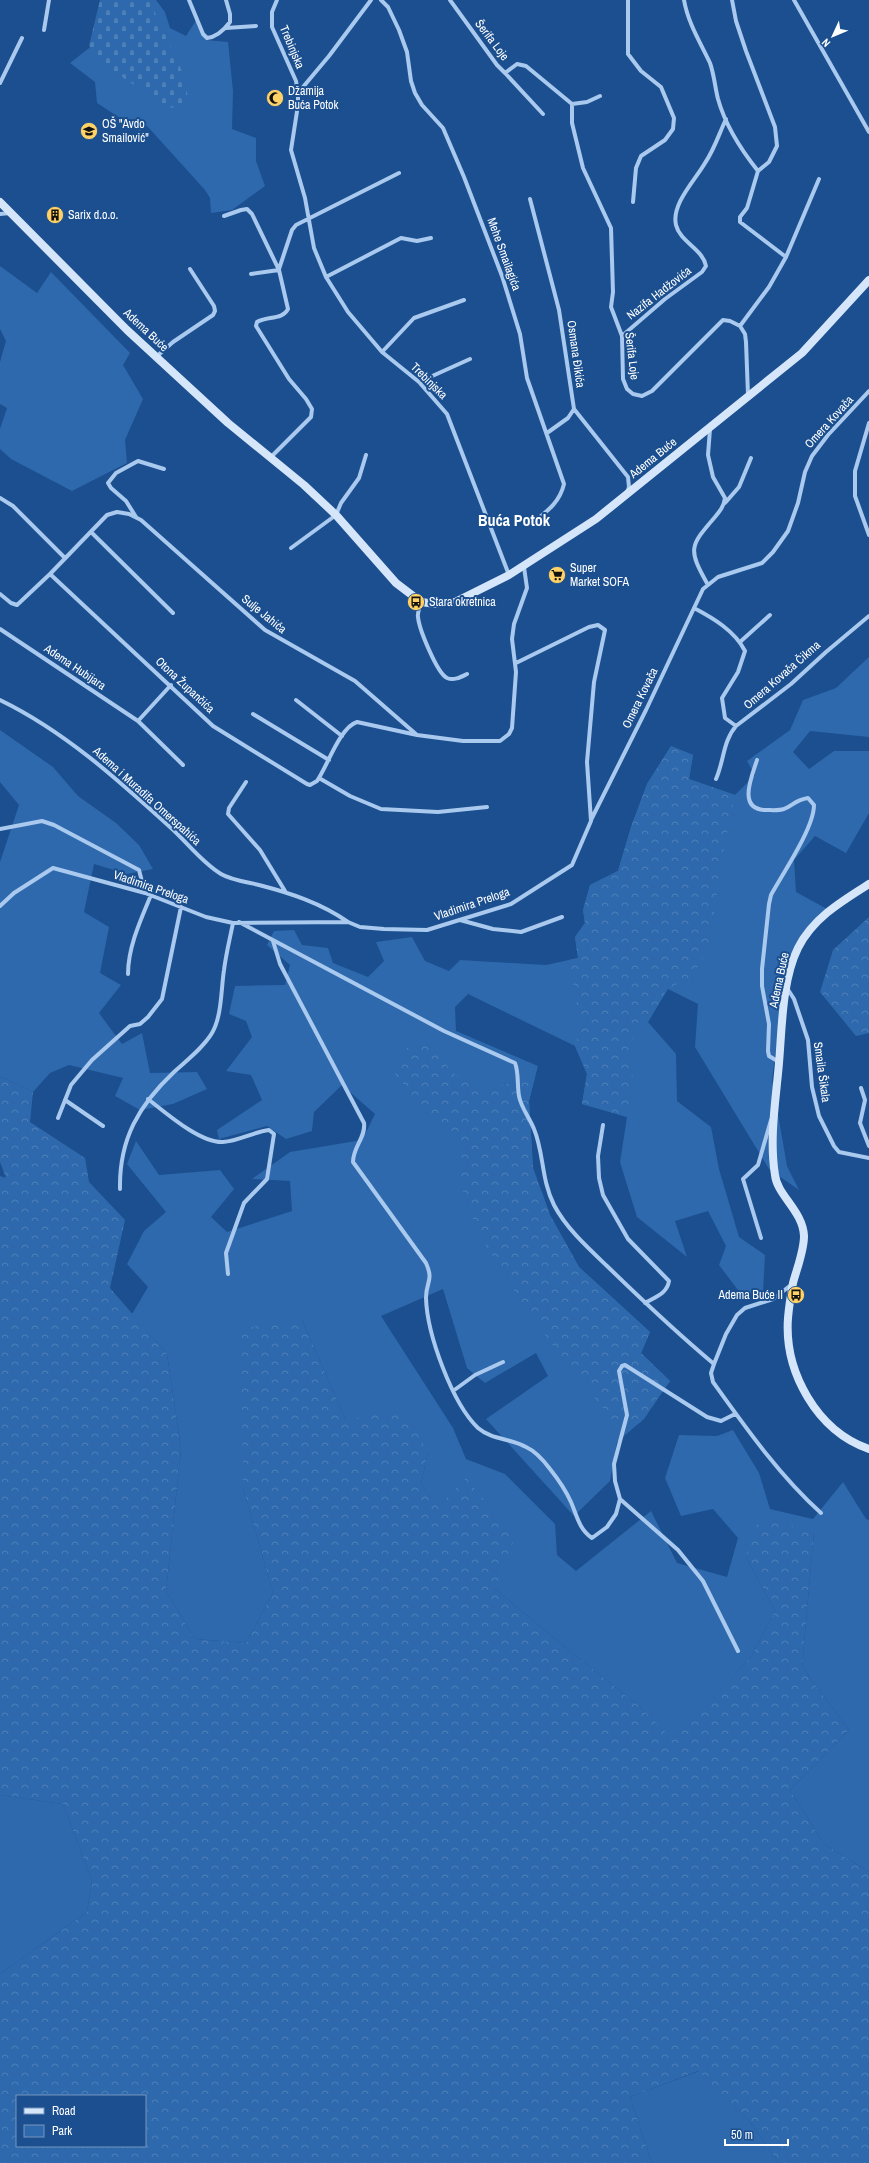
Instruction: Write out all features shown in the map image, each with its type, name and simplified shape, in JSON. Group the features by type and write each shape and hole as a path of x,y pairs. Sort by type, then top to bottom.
{"street":[{"path":"44,30 49,0"},
{"path":"190,0 203,34 207,38 213,37 226,28 230,22 230,14 226,0"},
{"name":"Trebinjska","path":"277,0 272,12 272,27 296,81 298,106 292,150 314,248 326,277 348,312 382,352 419,382 447,414 509,575"},
{"path":"298,93 329,56 371,0"},
{"name":"Mehe Smailagića","path":"381,0 388,7 399,30 407,52 411,81 416,93 422,105 443,128 502,276 520,334 527,378 564,484 562,493 553,507 536,520"},
{"name":"Šerifa Loje","path":"450,0 497,65 543,114"},
{"path":"628,0 628,54 641,70 661,87 674,118 673,129 664,140 641,156 636,168 633,202"},
{"path":"684,0 686,13 710,64 718,100 726,119 746,157 758,171"},
{"path":"732,0 736,21 746,51 775,127 777,146 769,162 758,171 747,208 740,217 740,222 786,257"},
{"path":"794,0 869,132"},
{"path":"226,28 256,26"},
{"path":"0,83 22,38"},
{"name":"Šerifa Loje","path":"505,73 517,64 526,66 572,104 572,123 583,168 610,228 613,292 611,307 622,336 623,378 627,388 633,394 642,396 652,391 722,320 730,321 740,326"},
{"path":"572,104 587,102 600,96"},
{"name":"Nazifa Hadžovića","path":"622,336 665,299 702,272 706,266 705,260 676,225 676,214 688,185 705,164 726,119"},
{"path":"279,270 292,230 296,226 399,173"},
{"path":"748,395 746,342 745,334 740,326 769,287 786,257 820,179"},
{"name":"Osmana Đikića","path":"530,200 560,310 574,408 628,477 629,487 625,497"},
{"name":"Adema Buće","path":"0,202 156,357 228,423 270,459 304,485 336,515 396,583 421,602 436,604 454,602 509,575 524,567 596,519 802,353 869,280"},
{"path":"224,216 241,210 247,210 252,214 279,270 288,309 283,315 257,322 256,326 289,379 312,409 311,417 270,459"},
{"path":"0,214 11,213"},
{"path":"326,277 401,238 410,241 431,238"},
{"path":"156,357 173,342 213,315 215,311 214,306 190,269"},
{"path":"251,274 279,270"},
{"path":"382,352 414,318 464,300"},
{"path":"419,382 470,359"},
{"name":"Omera Kovača","path":"591,821 703,589 718,577 762,563 773,552 788,531 798,503 805,472 812,456 828,435 869,392"},
{"path":"547,433 568,418 574,408"},
{"path":"869,423 855,472 855,496 869,535"},
{"path":"710,427 708,455 713,477 724,494 724,504"},
{"path":"291,548 336,515 341,503 359,478 366,455"},
{"path":"708,585 695,556 695,542 739,487 751,458"},
{"path":"137,518 126,501 111,488 108,483 116,473 138,461 164,468"},
{"path":"0,498 13,506 65,558"},
{"name":"Sulje Jahića","path":"0,594 11,604 17,605 50,574 107,515 117,512 129,514 155,531 265,630 355,681 417,735"},
{"path":"91,532 173,613"},
{"path":"487,807 438,812 381,809 350,796 319,778 342,736 351,724 357,722 417,735 463,741 488,742 504,739 509,734 514,719 516,663 512,639 514,624 527,588 524,567"},
{"name":"Otona Župančića","path":"50,574 221,732 242,742 307,784 314,783 319,778"},
{"path":"421,602 418,616 420,625 439,671 447,678 459,679 467,674"},
{"path":"694,608 712,618 740,642 745,651 743,662 722,698 725,718 736,726 727,739 722,763 716,779"},
{"path":"740,642 770,615"},
{"name":"Omera Kovača Čikma","path":"736,726 791,684 869,616"},
{"name":"Vladimira Preloga","path":"0,906 14,893 53,868 145,893 206,917 233,923 348,922 360,927 410,931 428,930 511,904 572,865 591,821 587,762 594,682 605,630 598,624 589,627 516,663"},
{"name":"Adema Hubijara","path":"0,629 138,721 183,765"},
{"path":"138,721 171,685"},
{"name":"Adema i Muradifa Omerspahića","path":"0,700 26,713 80,749 179,835 204,862 222,875 285,892 331,910 348,922"},
{"path":"296,700 342,736"},
{"path":"253,714 329,760"},
{"path":"757,760 747,795 751,804 758,810 776,810 784,808 797,799 808,798 814,805 814,813 808,828 771,896 769,904 762,969 762,986 769,1024 769,1056 779,1062"},
{"path":"246,782 229,808 228,814 260,850 285,892"},
{"path":"0,829 42,821 54,824 139,870 145,893"},
{"name":"Adema Buće","path":"869,884 834,906 813,927 798,948 787,988 774,1114 775,1177 794,1207 804,1235 793,1283 788,1319 788,1347 800,1384 810,1402 823,1418 840,1434 869,1448"},
{"path":"128,974 128,965 151,895"},
{"path":"58,1118 71,1085 92,1060 125,1030 140,1024 148,1017 162,999 181,907"},
{"path":"460,920 493,929 521,932 562,917"},
{"path":"239,922 444,1031 515,1063 517,1068 519,1098 534,1128 540,1146 543,1175 554,1205 572,1230 645,1303 714,1364"},
{"path":"120,1188 120,1167 129,1132 148,1099 154,1091 200,1049 213,1032 218,1014 224,968 233,923"},
{"path":"273,941 280,964 286,977 364,1123 365,1131 353,1154 353,1162 426,1263 431,1274 426,1296 431,1329 452,1391 478,1428 491,1436 526,1447 541,1458 550,1469 571,1502 584,1532 592,1538 607,1527 616,1514 620,1499 615,1481 614,1464 627,1415 620,1371 622,1366 625,1365 707,1417 721,1421 735,1414"},
{"name":"Smaila Šikala","path":"787,988 794,999 808,1040 812,1087 819,1116 834,1146 839,1152 869,1158"},
{"path":"861,1088 865,1100 860,1123 869,1146"},
{"path":"148,1099 187,1128 216,1141 232,1140 263,1130 269,1130 274,1134 267,1179 264,1184 246,1199 226,1253 228,1274"},
{"path":"65,1100 102,1126"},
{"name":"Adema Buće","path":"761,1238 743,1179 758,1165 767,1128 774,1114"},
{"path":"603,1124 598,1156 599,1178 603,1195 628,1239 669,1281 667,1289 645,1303"},
{"path":"793,1283 772,1299 745,1308 737,1315 726,1334 711,1373 713,1382 735,1414 791,1484 821,1513"},
{"path":"452,1391 475,1375 503,1362"},
{"path":"620,1499 678,1550 703,1581 738,1652"}],"green space":[{"path":"100,0 149,0 181,69 190,105 169,108 107,67 89,46"},
{"path":"103,0 156,0 165,12 170,28 186,36 197,19 206,40 228,42 233,91 232,129 256,138 256,161 265,186 232,210 211,213 210,198 205,190 148,127 144,125 140,131 97,103 95,82 70,63 93,45"},
{"path":"0,266 37,293 51,272 130,353 123,365 143,399 125,440 127,463 72,491 11,459 0,449 0,429 7,408 0,404 0,362 6,341 0,329"},
{"path":"869,657 869,737 810,731 793,752 809,769 834,751 869,751 869,813 846,853 815,836 794,860 796,892 827,909 806,929 785,980 772,1080 787,1166 799,1190 769,1169 695,1047 698,1004 668,989 648,1022 676,1054 677,1101 711,1127 719,1169 739,1237 765,1255 763,1292 741,1294 719,1265 726,1246 708,1211 675,1221 687,1257 637,1217 620,1162 627,1117 582,1104 587,1074 575,1046 468,994 455,1007 456,1031 538,1066 529,1101 533,1168 550,1215 579,1267 650,1332 641,1353 670,1381 644,1419 617,1442 610,1481 574,1516 486,1419 548,1376 536,1353 485,1383 467,1368 443,1289 381,1316 453,1428 466,1459 505,1474 555,1524 557,1555 576,1571 651,1511 677,1563 727,1577 738,1538 713,1509 681,1516 665,1478 679,1435 717,1436 733,1430 759,1473 770,1509 813,1519 843,1482 866,1519 869,1520 869,1872 824,1844 790,1790 849,1730 802,1667 814,1531 746,1557 775,1611 751,1657 674,1741 638,1705 495,1589 421,1484 428,1452 346,1420 301,1318 243,1488 273,1593 246,1643 195,1639 166,1591 181,1449 167,1354 132,1314 148,1287 127,1264 144,1231 166,1212 127,1164 136,1141 159,1175 220,1170 234,1189 211,1217 227,1232 292,1211 290,1181 252,1179 290,1152 362,1140 375,1114 342,1085 314,1112 312,1131 286,1139 267,1126 219,1139 217,1130 262,1100 251,1075 226,1071 252,1037 246,1021 229,1014 235,986 285,985 290,965 267,945 274,931 294,930 302,945 328,948 333,963 368,977 384,961 376,942 412,937 425,961 449,971 460,960 546,965 578,958 575,937 585,923 583,910 590,885 618,871 631,827 647,784 671,746 693,755 689,779 735,795 755,775 747,761 790,730 803,700 836,688"},
{"path":"0,730 53,767 78,796 116,823 139,845 153,869 127,874 94,864 84,912 109,927 100,973 121,985 99,1013 122,1044 142,1033 150,1073 197,1072 207,1089 173,1104 140,1110 115,1096 123,1078 69,1065 50,1073 33,1092 2,1077 0,1079 0,862 19,805 0,782"},
{"path":"671,746 693,755 689,779 735,795 721,862 710,945 692,977 667,989 648,1022 629,1043 633,1071 627,1117 582,1104 587,1074 575,1046 581,1027 569,960 578,958 575,937 585,923 583,910 590,885 618,871 631,827 647,784"},
{"path":"869,917 869,1033 856,1036 820,992 833,950"},
{"path":"424,1039 454,1074 480,1091 535,1077 529,1101 533,1168 550,1215 579,1267 650,1332 641,1353 670,1381 640,1423 614,1422 550,1342 519,1298 477,1231 459,1179 463,1145 433,1121 395,1074 405,1049"},
{"path":"2,1077 33,1092 30,1122 85,1158 89,1182 125,1220 110,1288 167,1354 181,1449 166,1591 195,1639 246,1643 273,1593 243,1488 241,1329 301,1318 346,1420 404,1410 428,1452 421,1484 438,1507 466,1478 515,1537 495,1589 638,1705 674,1740 751,1657 775,1611 746,1557 759,1518 814,1531 802,1667 849,1730 790,1790 824,1844 869,1872 869,2163 779,2163 750,2122 698,2071 630,2097 652,2163 0,2163 0,1974 87,1912 92,1881 63,1804 0,1795 0,1176 6,1178 0,1162 0,1079"},
{"path":"0,1795 63,1804 92,1881 87,1912 0,1974"},
{"path":"699,2071 750,2122 779,2163 652,2163 630,2097"}],"place":[{"name":"Džamija Buća Potok","path":"275,98"},
{"name":"OŠ \"Avdo Smailović\"","path":"89,131"},
{"name":"Sarix d.o.o.","path":"55,215"},
{"name":"Super Market SOFA","path":"557,575"},
{"name":"Stara okretnica","path":"416,602"},
{"name":"Adema Buće II","path":"796,1295"}],"district":[{"name":"Buća Potok","path":"514,520"}]}
